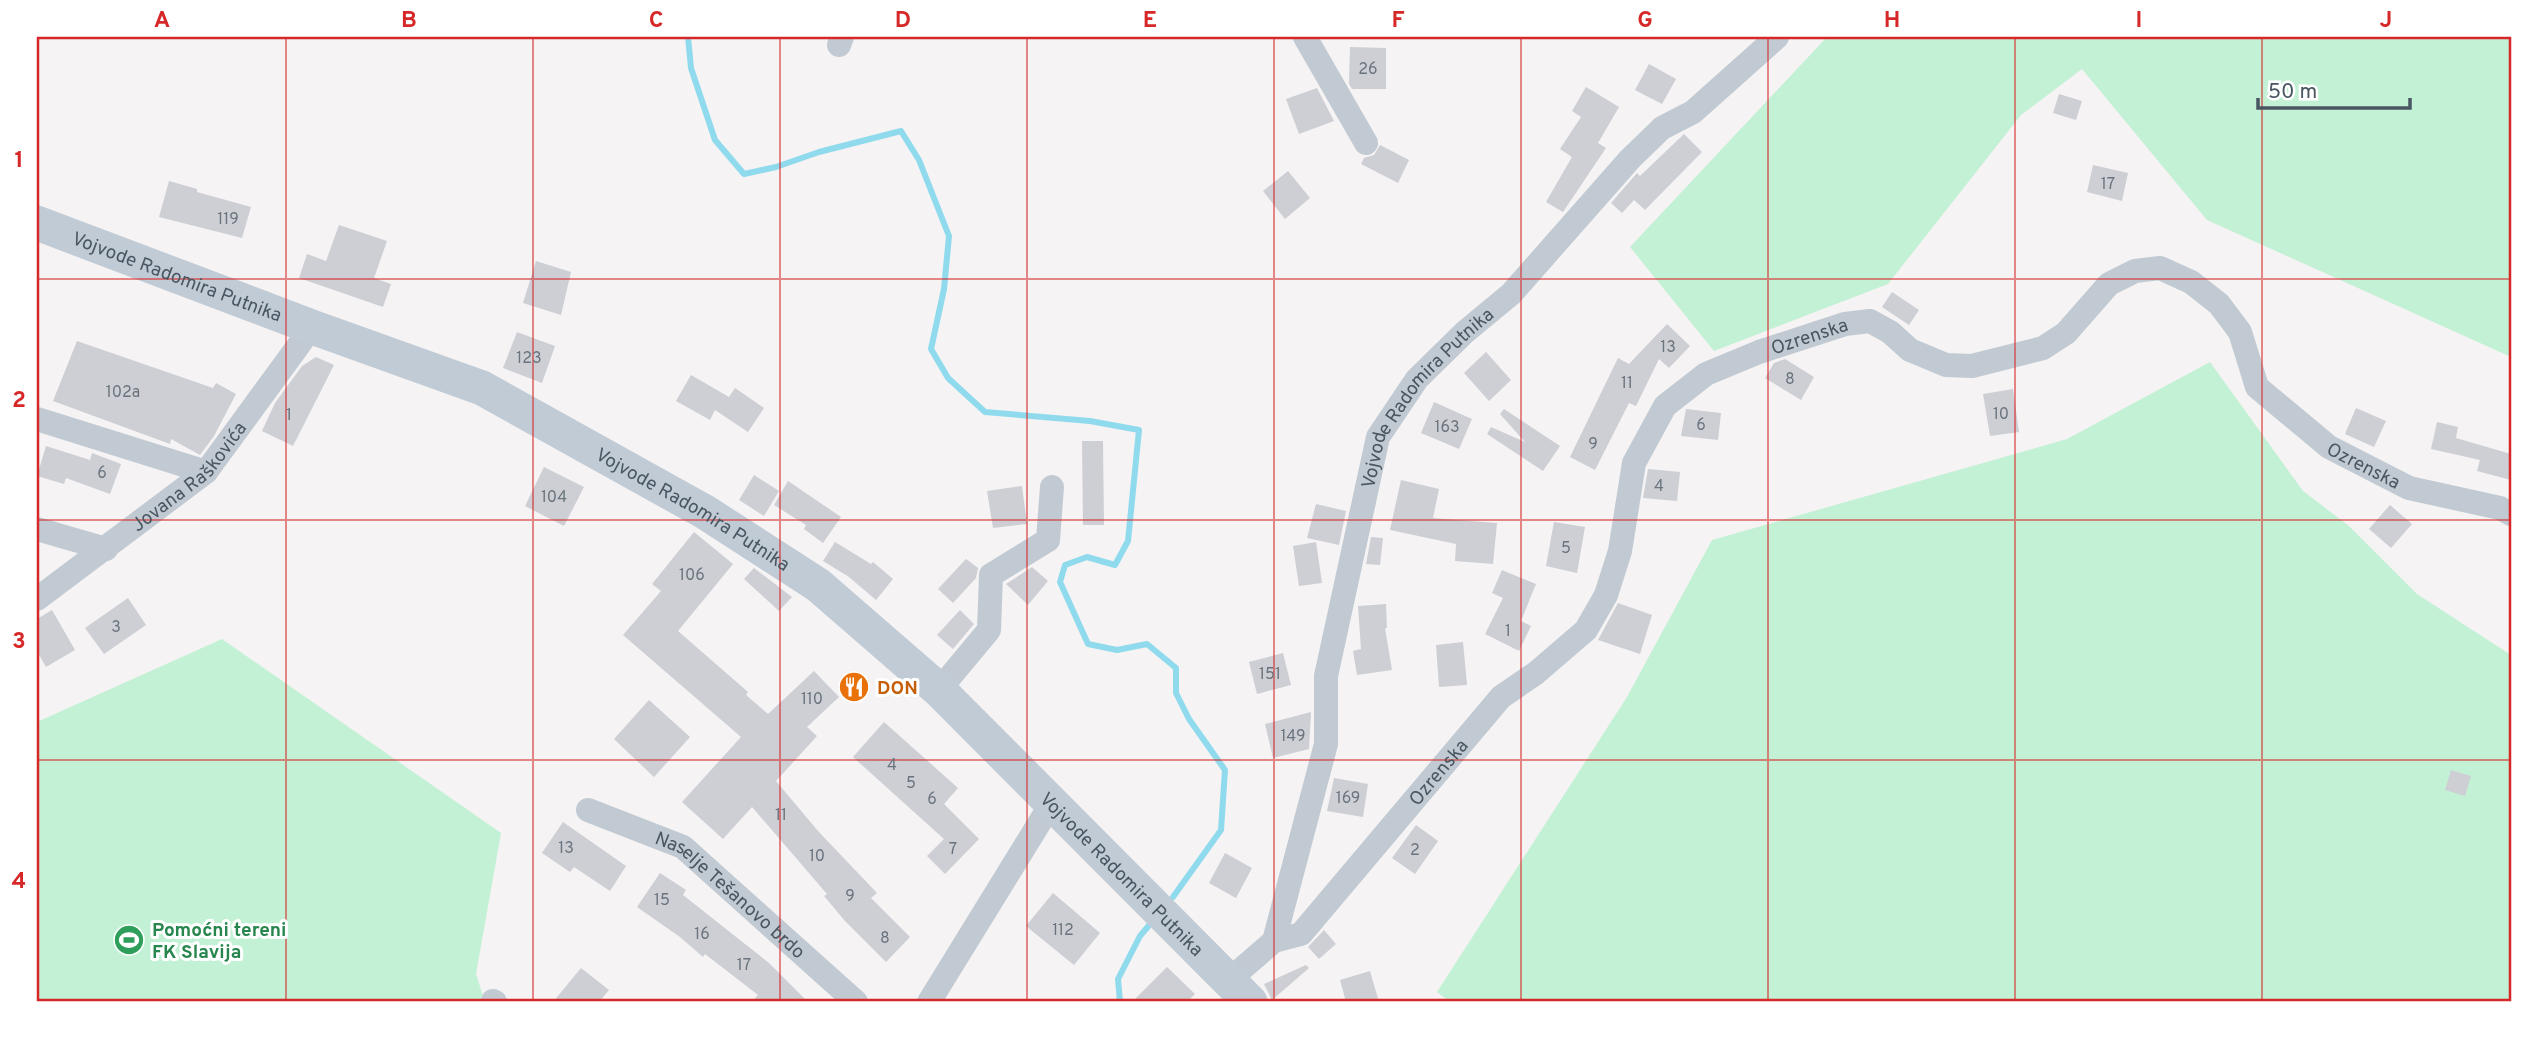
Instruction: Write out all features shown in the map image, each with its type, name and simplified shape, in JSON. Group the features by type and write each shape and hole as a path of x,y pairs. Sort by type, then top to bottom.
{"main road":[{"name":"Vojvode Radomira Putnika","path":"37,223 482,388 705,512 818,585 939,690 1240,991"}],"street":[{"path":"1305,37 1366,143"},
{"name":"Vojvode Radomira Putnika","path":"1240,991 1274,941 1326,744 1326,676 1378,437 1416,379 1465,332 1511,294 1630,159 1662,128 1693,112 1777,37"},
{"name":"Ozrenska","path":"1274,941 1301,934 1501,697 1535,673 1586,630 1606,595 1620,551 1634,463 1665,406 1706,374 1759,352 1845,324 1870,321 1890,332 1910,350 1946,365 1972,366 2043,348 2066,333 2109,284 2135,271 2160,268 2191,282 2219,304 2240,331 2257,387 2329,447 2409,488 2500,508 2511,514"},
{"name":"Jovana Raškovića","path":"37,599 206,472 312,327"},
{"path":"37,419 206,472"},
{"path":"939,690 989,630 991,575 1048,540 1052,487"},
{"path":"37,529 106,549"},
{"path":"929,1002 1051,804"},
{"name":"Naselje Tešanovo brdo","path":"588,810 683,846 843,998"}],"green space":[{"path":"1827,37 2511,37 2511,357 2207,220 2082,69 2021,115 1888,284 1714,351 1630,247"},
{"path":"2210,362 2303,491 2349,526 2417,594 2511,655 2511,1002 1450,1002 1437,992 1627,697 1712,540 2067,439"},
{"path":"222,639 501,833 476,974 485,1002 37,1002 37,722"}],"building":[{"path":"1350,47 1386,48 1386,89 1352,89 1349,84"},
{"path":"1649,64 1676,79 1662,104 1635,90"},
{"path":"1586,87 1619,107 1598,143 1606,148 1563,212 1546,202 1572,157 1560,149 1581,117 1572,111"},
{"path":"1317,88 1334,121 1299,134 1286,99"},
{"path":"2059,94 2082,101 2076,120 2053,113"},
{"path":"1684,134 1702,152 1645,210 1634,200 1622,213 1611,203 1637,173 1640,176"},
{"path":"1380,145 1409,160 1398,183 1361,164 1364,158 1374,155"},
{"path":"2093,165 2128,173 2122,201 2087,192"},
{"path":"1288,171 1310,198 1285,219 1263,191"},
{"path":"169,181 251,207 242,238 159,217"},
{"path":"339,225 387,241 374,278 391,284 383,307 299,278 307,254 326,261"},
{"path":"536,261 571,272 561,315 523,303"},
{"path":"1892,292 1919,310 1909,325 1882,307"},
{"path":"1667,324 1690,346 1669,368 1659,359 1636,406 1629,403 1595,470 1570,457 1618,358 1629,364"},
{"path":"517,332 555,346 542,383 503,368"},
{"path":"77,341 213,388 216,383 236,394 214,436 200,455 171,439 170,444 53,401"},
{"path":"1486,352 1511,380 1489,401 1464,373"},
{"path":"316,357 334,365 293,446 262,431 275,403 302,366"},
{"path":"1785,359 1814,377 1801,400 1765,378 1774,363"},
{"path":"691,375 729,397 735,388 764,408 748,432 715,410 710,420 676,401"},
{"path":"2013,389 2019,432 1990,436 1983,394"},
{"path":"1434,402 1472,419 1459,449 1421,433"},
{"path":"2356,408 2386,421 2374,447 2345,434"},
{"path":"1504,409 1560,446 1543,471 1487,434 1491,427 1525,442 1500,414"},
{"path":"1686,409 1721,413 1718,440 1681,436"},
{"path":"2437,422 2458,427 2456,438 2511,454 2511,480 2477,471 2480,460 2431,449"},
{"path":"1082,441 1103,441 1104,525 1083,525"},
{"path":"46,446 90,460 92,453 121,464 110,494 66,478 64,484 37,476"},
{"path":"544,467 584,487 564,526 525,506"},
{"path":"1648,469 1680,472 1677,501 1643,498"},
{"path":"754,475 779,491 764,516 739,500"},
{"path":"1401,480 1439,489 1433,518 1497,523 1493,564 1455,561 1456,544 1390,530"},
{"path":"788,481 841,517 823,543 804,529 806,525 774,505"},
{"path":"1022,486 1027,524 993,528 987,491"},
{"path":"1316,504 1346,511 1339,545 1307,538"},
{"path":"2390,505 2412,524 2391,548 2369,529"},
{"path":"1554,522 1585,527 1577,573 1546,566"},
{"path":"694,532 733,564 678,631 748,692 746,695 768,714 814,671 839,697 807,727 817,736 776,781 818,831 877,893 871,898 910,937 886,962 845,921 824,896 827,894 752,807 723,839 682,802 741,737 623,635 661,591 652,584"},
{"path":"1371,537 1383,538 1380,565 1366,564"},
{"path":"835,542 871,564 873,562 893,579 876,600 849,577 823,561"},
{"path":"1316,542 1322,583 1299,586 1293,546"},
{"path":"966,559 978,568 976,578 953,603 938,589"},
{"path":"1032,567 1048,581 1028,605 1006,584"},
{"path":"754,568 792,597 779,611 744,579"},
{"path":"1502,570 1536,584 1521,621 1531,626 1519,651 1485,634 1503,598 1492,593"},
{"path":"128,598 146,625 104,654 85,628"},
{"path":"1618,603 1652,615 1640,654 1598,640"},
{"path":"1386,604 1385,628 1392,670 1357,675 1353,651 1361,649 1358,606"},
{"path":"52,610 75,650 46,667 37,651 37,619"},
{"path":"960,610 974,624 953,649 937,635"},
{"path":"1463,642 1467,685 1439,687 1436,645"},
{"path":"1283,653 1291,685 1257,694 1249,662"},
{"path":"857,671 869,681 855,698 843,687"},
{"path":"649,700 690,737 654,777 614,739"},
{"path":"1311,712 1309,749 1273,758 1265,724"},
{"path":"884,722 958,788 944,804 979,839 945,874 927,856 944,839 853,757"},
{"path":"2451,770 2471,776 2465,796 2445,790"},
{"path":"1334,778 1368,784 1363,817 1327,811"},
{"path":"563,822 626,866 610,891 574,867 570,872 542,853"},
{"path":"1416,825 1438,841 1415,874 1392,858"},
{"path":"1225,853 1252,868 1236,898 1209,883"},
{"path":"660,873 686,890 683,895 769,963 808,1002 751,1002 758,995 637,907"},
{"path":"1053,893 1100,933 1074,965 1026,926"},
{"path":"1324,930 1336,944 1319,959 1308,947"},
{"path":"1306,965 1309,968 1272,1000 1264,984"},
{"path":"1167,967 1195,994 1187,1002 1132,1002"},
{"path":"581,968 609,990 599,1002 553,1002"},
{"path":"1370,971 1379,1002 1346,1002 1340,980"}],"waterway":[{"path":"688,37 691,68 715,140 744,174 901,131 919,160 949,236 944,289 931,349 948,378 985,412 1090,421 1139,430 1128,541 1115,565 1087,557 1065,565 1060,582 1088,644 1117,650 1147,644 1176,668 1176,693 1189,719 1225,770 1221,830 1173,897"},
{"path":"1120,1002 1118,979 1140,936 1151,923"}],"place":[{"name":"DON","path":"854,687"},
{"name":"Pomoćni tereni FK Slavija","path":"129,940"}]}
